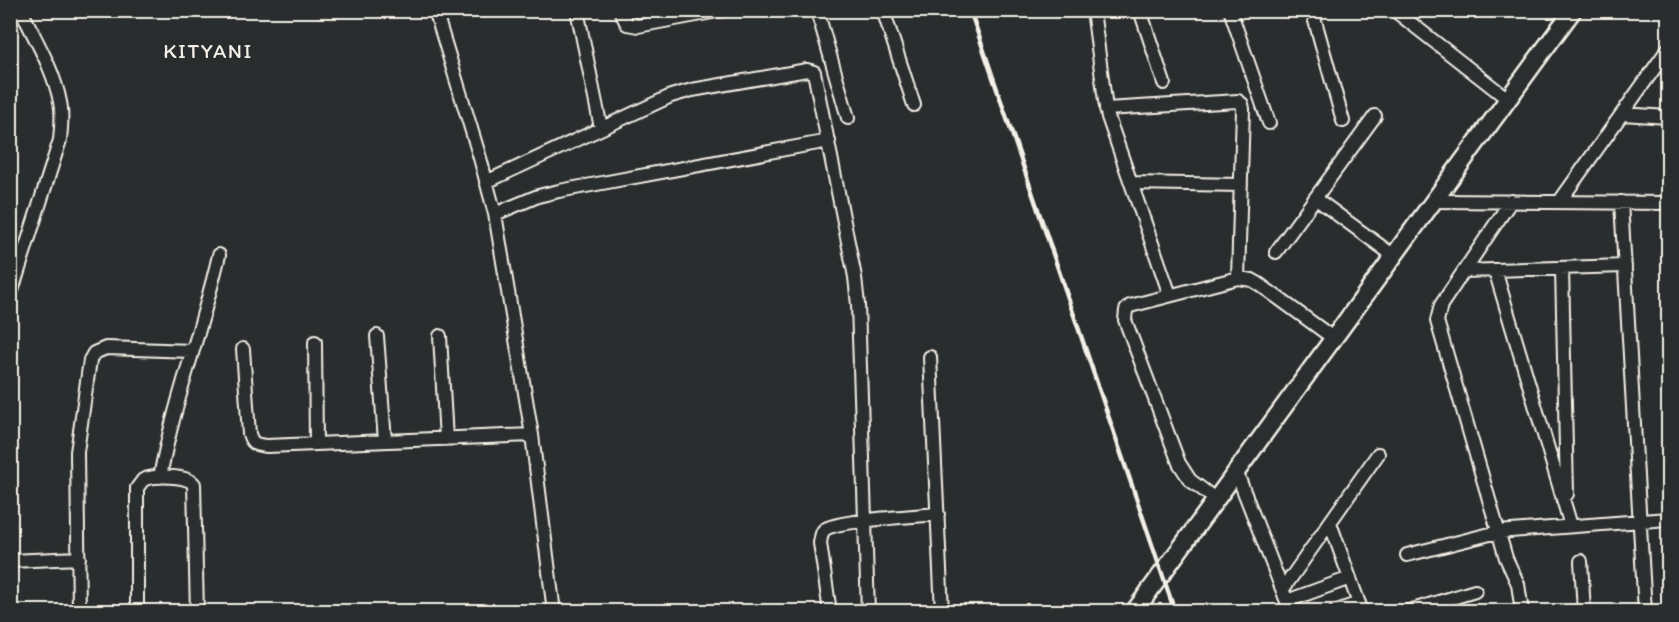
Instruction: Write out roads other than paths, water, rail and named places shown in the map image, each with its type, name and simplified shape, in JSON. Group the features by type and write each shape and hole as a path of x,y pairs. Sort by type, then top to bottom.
{"main road":[{"path":"1135,610 1435,201 1569,12"}],"street":[{"path":"10,297 60,140 62,118 56,87 21,10"},
{"path":"435,10 495,214 532,435 554,612"},
{"path":"577,10 601,128"},
{"path":"620,10 627,24 631,26 723,10"},
{"path":"817,10 848,118"},
{"path":"883,10 914,105"},
{"path":"1093,10 1106,109 1170,295"},
{"path":"1140,10 1164,83"},
{"path":"1230,10 1269,123"},
{"path":"1312,10 1342,121"},
{"path":"1394,10 1509,99"},
{"path":"1560,201 1668,49"},
{"path":"486,182 671,96 692,90 807,70 814,72 855,277 858,305 868,612"},
{"path":"1106,109 1238,101 1242,104 1244,109 1238,278"},
{"path":"1622,114 1668,117"},
{"path":"1276,252 1375,116"},
{"path":"495,214 538,196 559,191 829,141"},
{"path":"1132,183 1241,185"},
{"path":"1315,198 1394,256"},
{"path":"1435,201 1668,203"},
{"path":"1511,201 1441,305 1437,313 1437,328 1506,558 1518,584 1522,612"},
{"path":"1621,202 1645,612"},
{"path":"160,477 167,439 208,302 219,255"},
{"path":"1464,271 1625,266"},
{"path":"1562,268 1567,512"},
{"path":"1495,270 1571,526"},
{"path":"1215,500 1190,480 1179,463 1125,320 1126,310 1130,306 1238,278 1252,280 1333,338"},
{"path":"377,336 385,441"},
{"path":"441,336 446,439"},
{"path":"315,342 316,444"},
{"path":"79,612 77,452 90,360 94,353 106,348 192,351"},
{"path":"243,349 249,434 255,445 532,435"},
{"path":"930,357 942,612"},
{"path":"1287,601 1330,523 1378,454"},
{"path":"1236,471 1287,601"},
{"path":"137,612 137,488 143,480 149,477 187,479 194,484 197,612"},
{"path":"830,612 820,543 824,530 831,526 865,521 938,514"},
{"path":"1407,555 1498,532 1668,519"},
{"path":"1330,523 1361,607 1334,612"},
{"path":"10,561 79,558"},
{"path":"1581,561 1584,612"},
{"path":"1287,601 1350,578"},
{"path":"1406,612 1440,607 1475,591"}],"railway":[{"path":"970,10 1175,612"}],"district":[{"name":"KITYANI","path":"208,51"}]}
